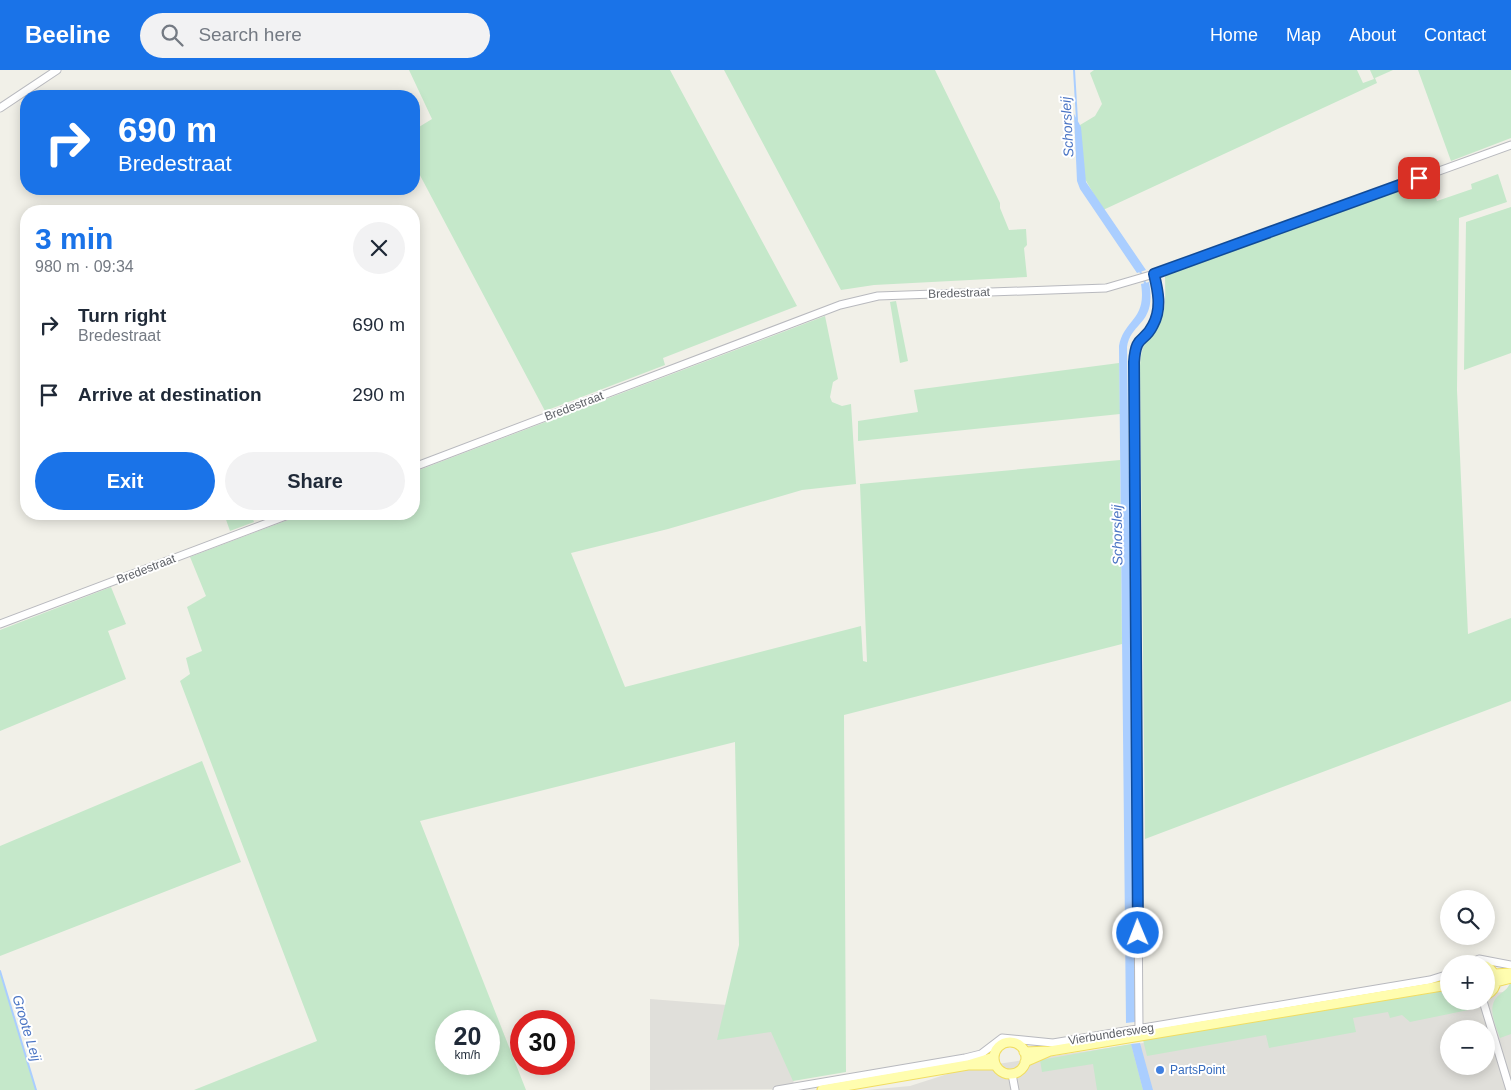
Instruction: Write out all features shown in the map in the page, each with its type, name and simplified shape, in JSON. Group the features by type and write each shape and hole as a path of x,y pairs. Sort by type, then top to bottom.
{"main road":[{"path":"1496,978 1511,973"},
{"path":"1496,978 1511,978"},
{"name":"Vierbundersweg","path":"1024,1052 1050,1051 1315,1003 1440,986"},
{"path":"1007,1042 1017,1044 1024,1052 1025,1062 1020,1070 1012,1074 1002,1072 994,1061 998,1047 1007,1042"},
{"name":"Vierbundersweg","path":"1025,1062 1050,1051"},
{"name":"Vierbundersweg","path":"822,1090 934,1067 994,1061"}],"street":[{"path":"27,90 57,70"},
{"path":"0,108 20,95"},
{"name":"Bredestraat","path":"420,466 840,305 878,296 1106,288 1154,274 1511,144"},
{"path":"1139,1029 1134,362 1137,341 1153,327 1157,316 1159,298 1154,274"},
{"name":"Bredestraat","path":"0,624 275,520"},
{"path":"1495,962 1511,965"},
{"name":"Vierbundersweg","path":"777,1090 934,1067 981,1054 1002,1038 1053,1043 1315,1003 1440,977"},
{"path":"1486,1010 1510,1090"},
{"path":"1012,1074 1015,1090"}],"shaded area":[{"path":"1511,991 1511,1090 867,1090 910,1086 963,1069 1440,1000 1440,1010 1495,1010 1495,993"},
{"path":"650,999 727,1005 773,1028 791,1047 794,1089 650,1090"}],"green space":[{"path":"409,70 670,70 797,306 663,358 665,365 545,411 420,175 420,126 432,119"},
{"path":"724,70 935,70 1000,203 1000,208 1009,230 1026,229 1027,245 1024,248 1027,277 874,285 841,290"},
{"path":"1094,70 1357,70 1363,83 1374,79 1370,70 1393,70 1375,78 1377,83 1103,210 1085,179 1080,125 1095,116 1102,104 1090,73"},
{"path":"1418,70 1511,70 1511,138 1451,161"},
{"path":"1498,174 1507,202 1459,218 1457,390 1468,634 1511,618 1511,701 1145,839 1140,366 1142,350 1162,319 1165,301 1165,275 1430,179 1437,201 1472,189 1471,184"},
{"path":"1511,207 1511,353 1464,370 1466,222"},
{"path":"896,301 908,361 900,363 890,302"},
{"path":"825,316 838,379 833,382 830,397 832,402 842,406 851,404 856,484 802,490 668,529 571,553 625,687 861,626 863,661 867,662 860,484 1120,460 1122,644 844,715 846,1072 793,1081 771,1032 717,1040 739,945 735,742 420,821 494,1010 435,1010 435,1075 500,1075 500,1024 510,1049 510,1075 520,1075 526,1090 194,1090 317,1041 180,681 190,674 186,658 202,651 187,607 206,596 190,557 288,520 420,520 420,470"},
{"path":"1119,363 1120,414 858,441 858,421 918,412 914,390"},
{"path":"226,520 253,520 254,522 230,531"},
{"path":"111,587 126,624 108,631 126,679 0,731 0,630"},
{"path":"202,761 241,862 0,956 0,846"},
{"path":"0,971 36,1090 0,1090"},
{"path":"1511,980 1511,1034 1500,1038 1492,1010 1495,1010 1495,999 1508,987"},
{"path":"1440,991 1440,1010 1468,1010 1410,1022 1402,1015 1390,1018 1388,1012 1353,1018 1356,1032 1269,1048 1266,1035 1147,1056 1143,1040"},
{"path":"1131,1044 1143,1090 1097,1090 1093,1064 1042,1072 1040,1060"}],"water":[{"path":"1074,114 1081,127 1086,182 1146,270 1137,273 1080,189 1077,181"},
{"path":"1149,282 1150,307 1147,315 1133,332 1127,347 1135,1022 1126,1023 1119,346 1125,330 1141,305 1141,284"},
{"path":"1140,1043 1153,1090 1143,1090 1131,1044"}],"waterway":[{"name":"Schorsleij","path":"1074,70 1077,120"},
{"name":"Schorsleij","path":"1140,271 1146,285"},
{"name":"Groote Leij","path":"0,971 36,1090"}],"place":[{"name":"PartsPoint","path":"1160,1070"}],"route":[{"path":"1138,933 1134,350 1137,341 1153,327 1157,316 1159,298 1154,274 1419,178"}]}
